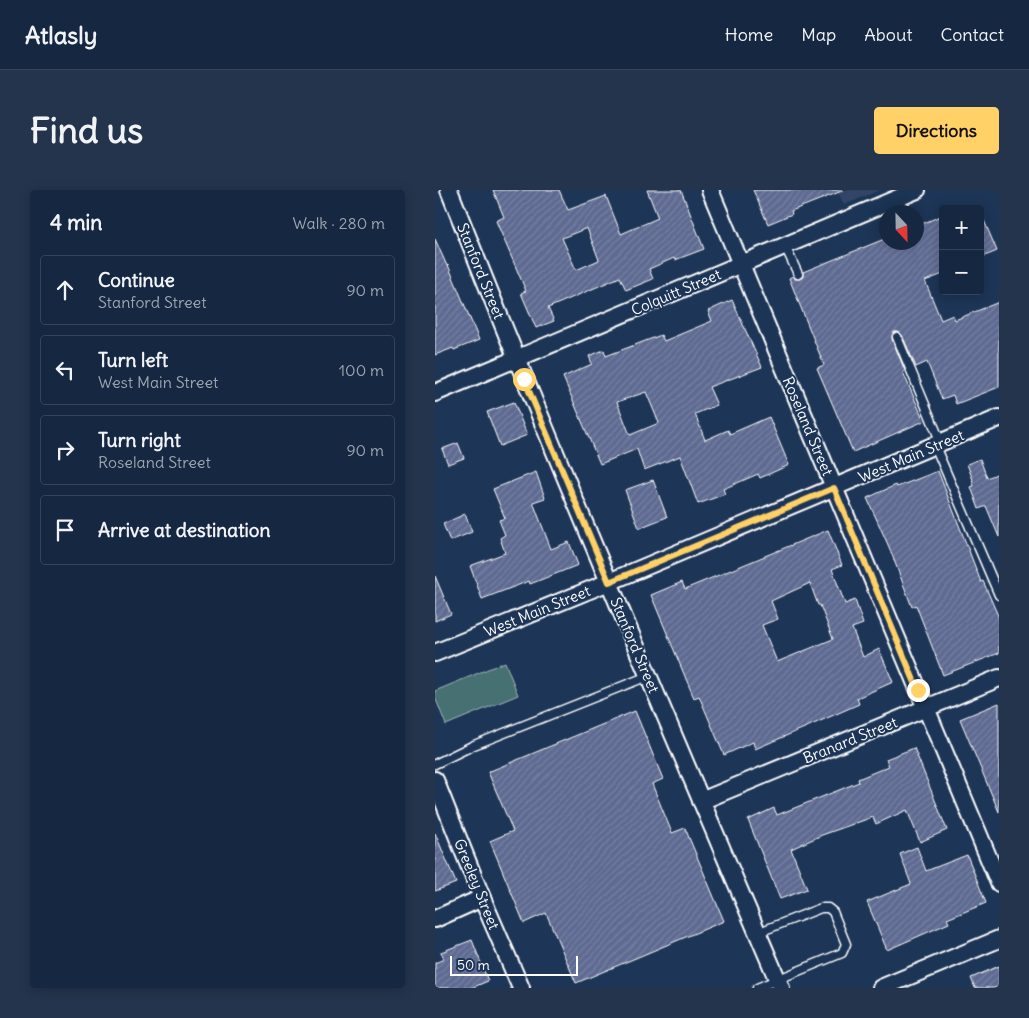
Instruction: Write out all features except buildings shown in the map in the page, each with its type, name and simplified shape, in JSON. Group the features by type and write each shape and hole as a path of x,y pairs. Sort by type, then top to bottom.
{"street":[{"name":"Stanford Street","path":"449,190 516,359 779,984"},
{"name":"Roseland Street","path":"710,190 999,883"},
{"name":"Colquitt Street","path":"435,393 917,190"},
{"name":"West Main Street","path":"435,653 999,418"},
{"name":"Branard Street","path":"701,801 999,678"},
{"name":"Greeley Street","path":"435,780 521,988"},
{"path":"435,919 483,898"},
{"path":"881,988 999,938"}],"lane":[{"path":"785,246 798,274"},
{"path":"897,337 999,596"},
{"path":"435,764 474,745 648,676"},
{"path":"757,933 821,908 828,908 833,912 846,944 841,953 779,984 757,988"}],"shaded area":[{"path":"837,190 880,190 844,205"}],"green space":[{"path":"505,662 518,695 446,725 435,697 435,691"}],"route":[{"path":"524,379 609,582 834,488 918,690"}]}
